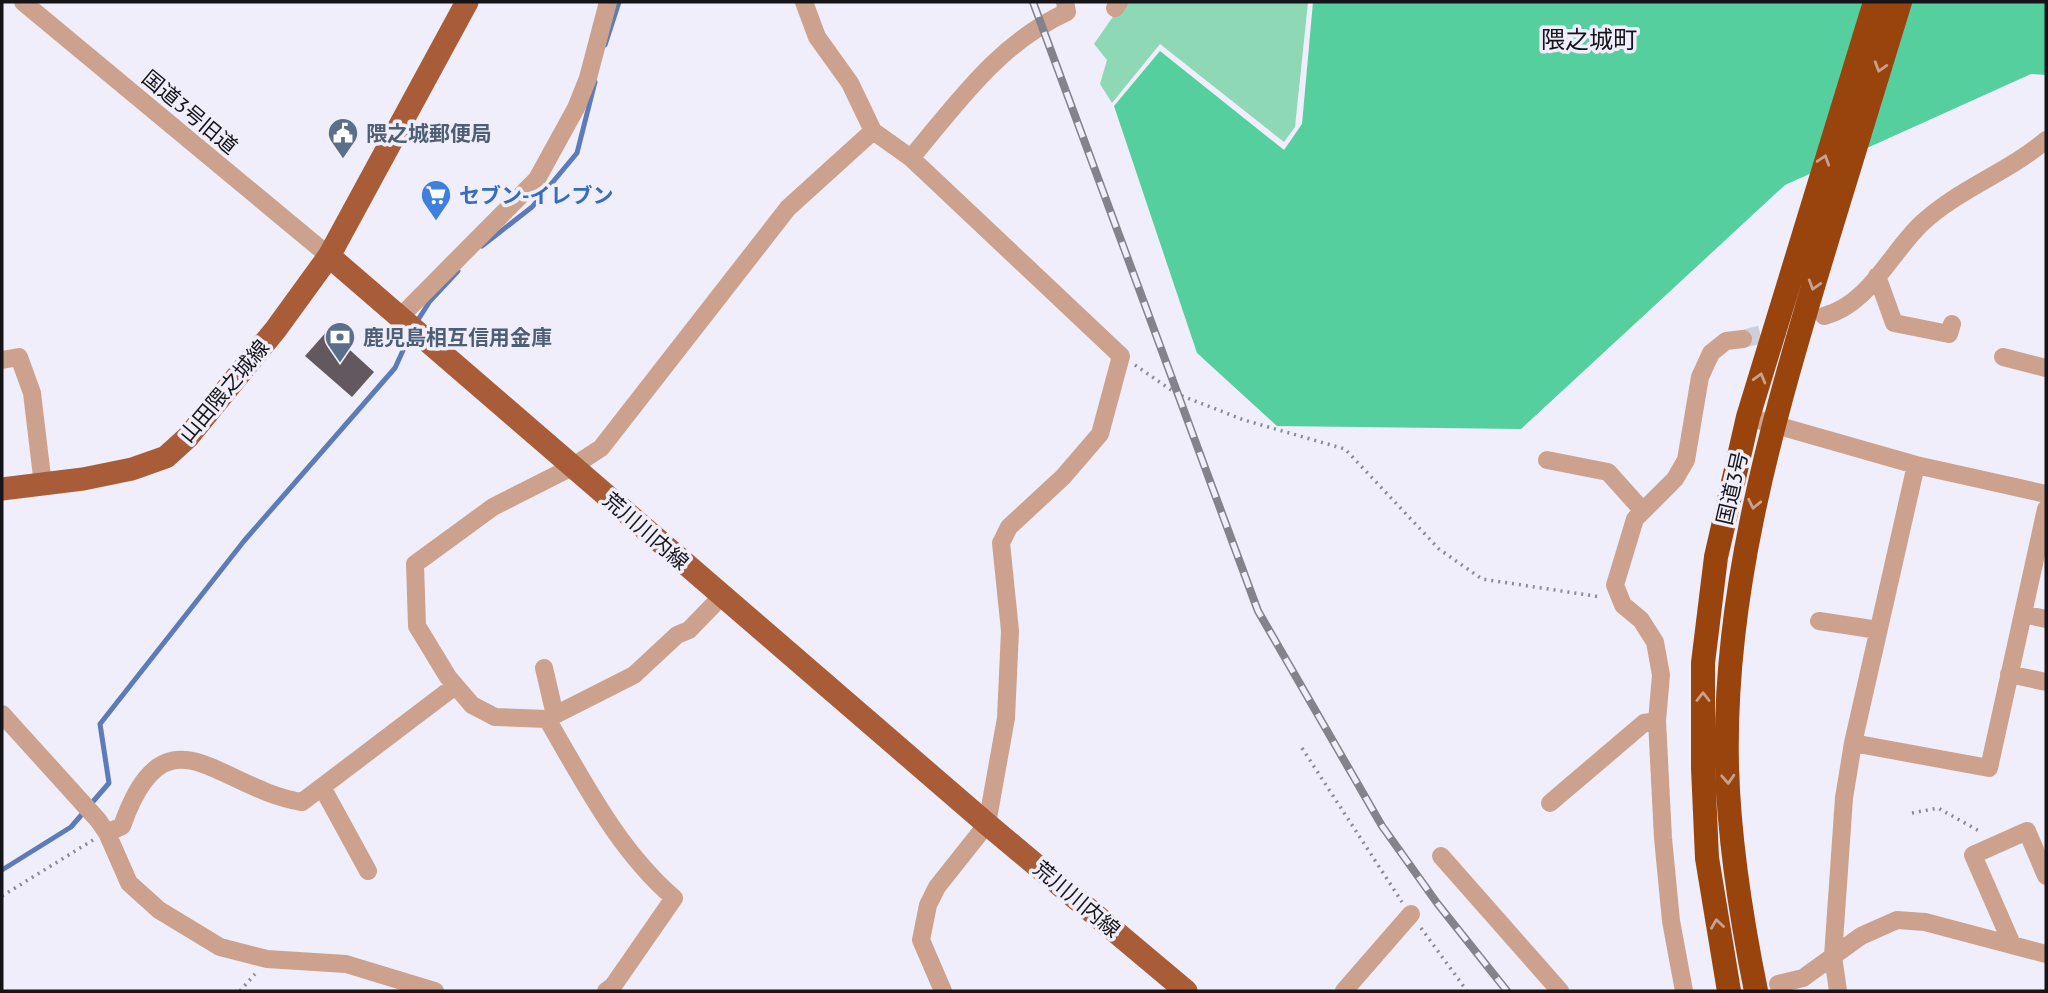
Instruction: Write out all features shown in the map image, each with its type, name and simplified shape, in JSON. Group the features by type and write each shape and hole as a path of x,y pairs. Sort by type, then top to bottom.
{"highway":[{"name":"国道3号","path":"1729,991 1707,858 1703,768 1703,663 1716,557 1748,417 1875,2"},
{"name":"国道3号","path":"1767,988 1732,850 1727,765 1731,668 1743,558 1772,423 1900,2"}],"main road":[{"path":"328,256 467,2"},
{"name":"荒川川内線","path":"328,256 987,824 1186,991"},
{"name":"山田隈之城線","path":"2,489 44,485 132,469 166,457 188,437 223,394 328,256"}],"street":[{"name":"国道3号旧道","path":"23,2 328,256"},
{"path":"408,325 537,179 576,108 588,78 608,2"},
{"path":"804,2 817,37 850,83 873,131 911,158 1121,356 1100,434 1063,477 1009,527 1001,543 1010,631 1007,693 999,762 987,824 937,887 928,905 921,940 943,991"},
{"path":"911,158 990,63 1041,23 1067,12 1065,2"},
{"path":"722,596 689,629 677,635 634,675 551,717 495,717 472,705 456,686 417,626 415,564 493,507 572,467 601,448 788,208 873,131"},
{"path":"1824,316 1855,301 1919,226 1951,198 2028,155 2046,140"},
{"path":"1877,276 1894,323 1949,334 1952,324"},
{"path":"1684,991 1670,907 1657,721 1661,675 1655,642 1617,593 1615,585 1635,519 1675,479 1686,460 1700,377 1711,353 1726,341 1743,339"},
{"path":"2003,357 2046,369"},
{"path":"10,358 32,393 44,485"},
{"path":"1748,417 1916,465 2046,494"},
{"path":"1547,460 1608,472 1643,511"},
{"path":"1838,991 1833,956 1844,798 1853,743 1916,465"},
{"path":"1853,743 1989,768 2046,509"},
{"path":"2023,614 2046,619"},
{"path":"1819,621 1878,630"},
{"path":"544,668 551,717 596,803 646,874 674,898 613,986 606,991"},
{"path":"2009,674 2046,682"},
{"path":"107,833 122,826 134,794 149,771 178,758 205,764 276,798 302,802 456,686"},
{"path":"2,714 107,833 129,883 159,910 220,947 267,959 346,964 435,991"},
{"path":"1550,803 1644,723 1657,721"},
{"path":"322,787 368,871"},
{"path":"2011,942 1973,855 2027,831 2046,876"},
{"path":"1441,856 1560,991"},
{"path":"1344,991 1410,914"},
{"path":"1767,988 1803,978 1861,936 1897,920 1925,922 2011,942 2046,954"}],"path":[{"path":"1121,356 1177,394 1244,420 1345,449 1440,549 1482,579 1597,598 1617,593"},
{"path":"1302,748 1410,914 1467,991"},
{"path":"1912,813 1938,808 1986,835 1993,847"},
{"path":"2,896 107,833"}],"green space":[{"path":"1123,2 1308,2 1295,127 1284,142 1160,44 1112,103 1100,84 1107,60 1094,44"},
{"path":"1313,2 2046,2 2046,75 2031,74 1785,185 1521,429 1277,426 1197,353 1114,106 1160,51 1284,150 1302,124"}],"building":[{"name":"鹿児島相互信用金庫","path":"328,330 374,372 352,397 305,356"}],"waterway":[{"path":"605,45 619,2"},
{"path":"482,246 532,207 577,153 595,82"},
{"path":"416,323 430,301 458,271"},
{"path":"2,870 71,827 109,783 100,724 244,541 395,368 410,335"}],"tunnel":[{"path":"1743,339 1784,328"}],"railway":[{"path":"1033,2 1258,611 1382,826 1437,903 1507,991"}],"place":[{"name":"隈之城郵便局","path":"343,160"},
{"name":"セブン-イレブン","path":"436,222"},
{"name":"鹿児島相互信用金庫","path":"340,364"}],"district":[{"name":"隈之城町","path":"1589,39"}]}
